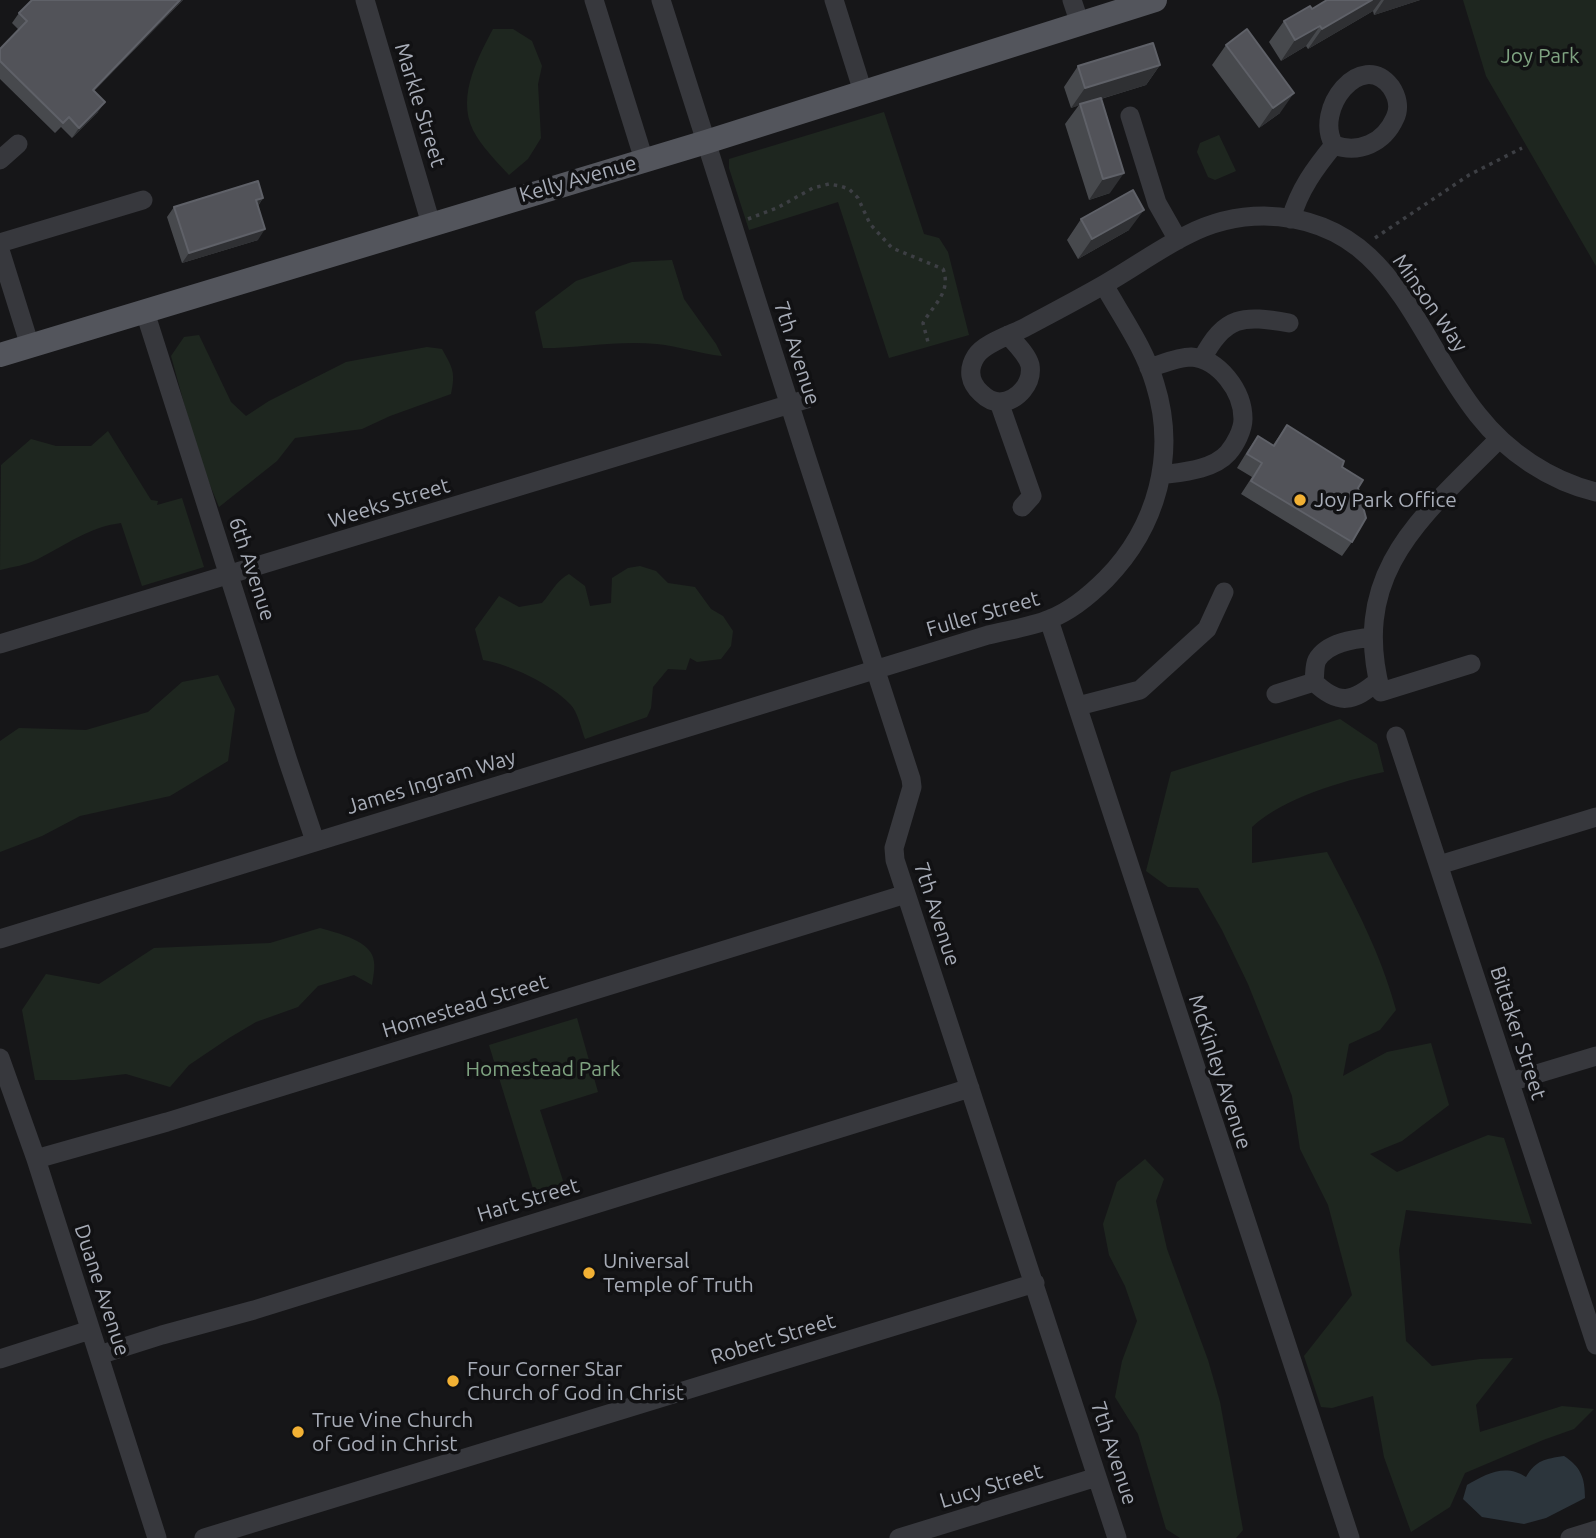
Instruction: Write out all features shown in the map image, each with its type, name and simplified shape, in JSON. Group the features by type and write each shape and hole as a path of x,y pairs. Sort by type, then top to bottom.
{"main road":[{"name":"Kelly Avenue","path":"0,355 706,142 1155,0"}],"street":[{"name":"Markle Street","path":"365,0 431,224"},
{"path":"594,0 644,160"},
{"name":"7th Avenue","path":"661,0 706,142 799,402 875,670 911,779 912,787 894,849 895,860 1117,1538"},
{"path":"834,0 863,92"},
{"path":"1072,0 1080,24"},
{"path":"1130,116 1157,203 1178,240"},
{"path":"0,160 19,144"},
{"path":"1291,219 1296,200 1316,167 1334,145"},
{"path":"0,243 143,200"},
{"name":"Minson Way","path":"999,402 986,398 973,386 970,376 976,355 1008,335 1104,285 1178,240 1213,225 1239,218 1267,216 1291,219 1313,224 1352,243 1387,275 1477,413 1499,439 1554,476 1596,492"},
{"path":"0,250 30,346"},
{"name":"Fuller Street","path":"875,670 988,635 1049,620 1086,597 1125,557 1154,505 1164,459 1164,423 1155,382 1142,351 1104,285"},
{"name":"6th Avenue","path":"145,312 315,841"},
{"path":"1202,359 1212,340 1225,327 1242,319 1267,319 1289,323"},
{"path":"1008,335 1024,353 1030,365 1030,377 1023,391 1013,398 999,402 1032,496 1022,507"},
{"path":"1149,368 1189,357 1202,359 1219,367 1235,392 1243,420 1238,437 1227,454 1213,463 1192,470 1161,475"},
{"name":"Weeks Street","path":"0,644 799,402"},
{"path":"1380,687 1374,665 1373,637 1385,576 1409,532 1499,439"},
{"path":"1077,706 1140,690 1207,629 1224,592"},
{"name":"McKinley Avenue","path":"1049,620 1350,1538"},
{"path":"1314,682 1317,660 1331,647 1351,639 1373,637"},
{"path":"1314,682 1327,695 1343,700 1380,687 1471,664"},
{"name":"James Ingram Way","path":"0,939 875,670"},
{"path":"1276,694 1314,682"},
{"name":"Bittaker Street","path":"1396,736 1510,1082 1589,1297 1596,1345"},
{"path":"1439,865 1596,817"},
{"name":"Homestead Street","path":"36,1159 167,1122 906,894"},
{"path":"1510,1082 1596,1056"},
{"name":"Duane Avenue","path":"0,1058 36,1159 157,1538"},
{"name":"Hart Street","path":"99,1355 254,1310 970,1088"},
{"name":"Robert Street","path":"204,1538 1035,1283"},
{"path":"0,1359 90,1330"},
{"name":"Lucy Street","path":"899,1538 1097,1477"},
{"path":"1570,1538 1596,1530"}],"path":[{"path":"1375,237 1469,175 1522,148"},
{"path":"746,220 777,208 813,188 829,184 849,189 858,198 870,224 892,248 943,269 947,278 946,287 941,299 923,323 929,346"}],"green space":[{"name":"Joy Park","path":"1463,0 1596,0 1596,266 1486,76"},
{"path":"493,29 513,29 532,41 542,66 538,84 541,138 528,159 509,175 477,137 467,110 467,96 474,68"},
{"path":"884,112 924,234 939,238 948,252 969,335 889,358 838,202 749,230 729,168 729,159"},
{"path":"1219,135 1236,171 1215,180 1208,177 1197,152 1200,143"},
{"path":"672,260 684,299 722,356 643,343 543,348 535,312 576,281 632,262"},
{"path":"199,335 231,402 246,416 269,401 346,362 427,347 442,349 453,375 451,394 362,429 295,438 277,461 219,507 199,458 171,356 184,337"},
{"path":"108,431 151,500 158,501 157,505 182,498 204,567 142,586 121,523 88,532 34,561 0,570 1,465 31,439 56,446 91,446"},
{"path":"640,566 656,571 668,583 695,587 711,609 723,616 733,631 731,646 721,659 697,662 690,658 686,670 668,669 653,687 651,708 647,717 585,739 575,711 552,689 529,676 483,660 475,629 499,596 519,607 542,603 557,583 569,574 585,586 590,606 611,603 612,578 628,568"},
{"path":"218,675 235,709 228,761 170,796 80,816 42,836 0,852 0,741 19,728 86,730 148,712 182,682"},
{"path":"1340,719 1377,744 1384,772 1314,792 1265,817 1252,827 1252,863 1327,852 1375,949 1396,1010 1380,1030 1349,1044 1343,1076 1387,1052 1431,1043 1449,1105 1402,1141 1370,1154 1397,1172 1488,1135 1504,1138 1532,1224 1406,1210 1399,1250 1406,1341 1432,1366 1480,1359 1513,1358 1476,1405 1480,1432 1562,1406 1594,1409 1574,1429 1465,1473 1450,1507 1411,1532 1384,1457 1373,1396 1332,1408 1321,1407 1304,1356 1352,1295 1328,1205 1300,1149 1292,1096 1248,984 1198,888 1168,887 1146,871 1171,772"},
{"path":"320,928 353,939 368,949 374,962 372,985 354,975 318,986 298,1007 256,1022 189,1065 170,1087 126,1074 75,1080 35,1080 22,1010 46,974 99,984 154,948 270,943"},
{"name":"Homestead Park","path":"577,1018 598,1092 540,1110 568,1196 538,1205 489,1045"},
{"path":"1145,1159 1164,1179 1156,1201 1167,1249 1208,1360 1220,1402 1243,1530 1236,1538 1180,1538 1166,1529 1138,1434 1115,1397 1122,1361 1137,1321 1125,1286 1109,1255 1103,1224 1117,1182"}],"shaded area":[{"path":"1564,1456 1581,1474 1585,1498 1546,1518 1524,1524 1482,1517 1463,1499 1467,1485 1488,1474 1503,1470 1526,1477 1533,1467 1542,1461"}],"building":[{"path":"32,0 180,0 93,90 105,102 79,128 69,117 63,123 0,61 0,49 27,21 19,13"},
{"path":"1327,0 1372,0 1322,29 1320,26 1295,40 1284,21"},
{"path":"1247,29 1294,93 1273,108 1226,45"},
{"path":"1153,43 1160,65 1085,88 1078,66"},
{"path":"1101,98 1124,173 1103,179 1080,104"},
{"path":"258,181 263,198 256,200 265,229 189,253 174,207"},
{"path":"1133,190 1144,210 1092,239 1081,219"},
{"name":"Joy Park Office","path":"1287,425 1344,461 1342,467 1363,480 1358,488 1366,518 1352,542 1251,481 1262,463 1247,454 1258,436 1274,446"}],"place":[{"name":"Joy Park Office","path":"1300,500"},
{"name":"Universal Temple of Truth","path":"589,1273"},
{"name":"Four Corner Star Church of God in Christ","path":"453,1381"},
{"name":"True Vine Church of God in Christ","path":"298,1432"}]}
